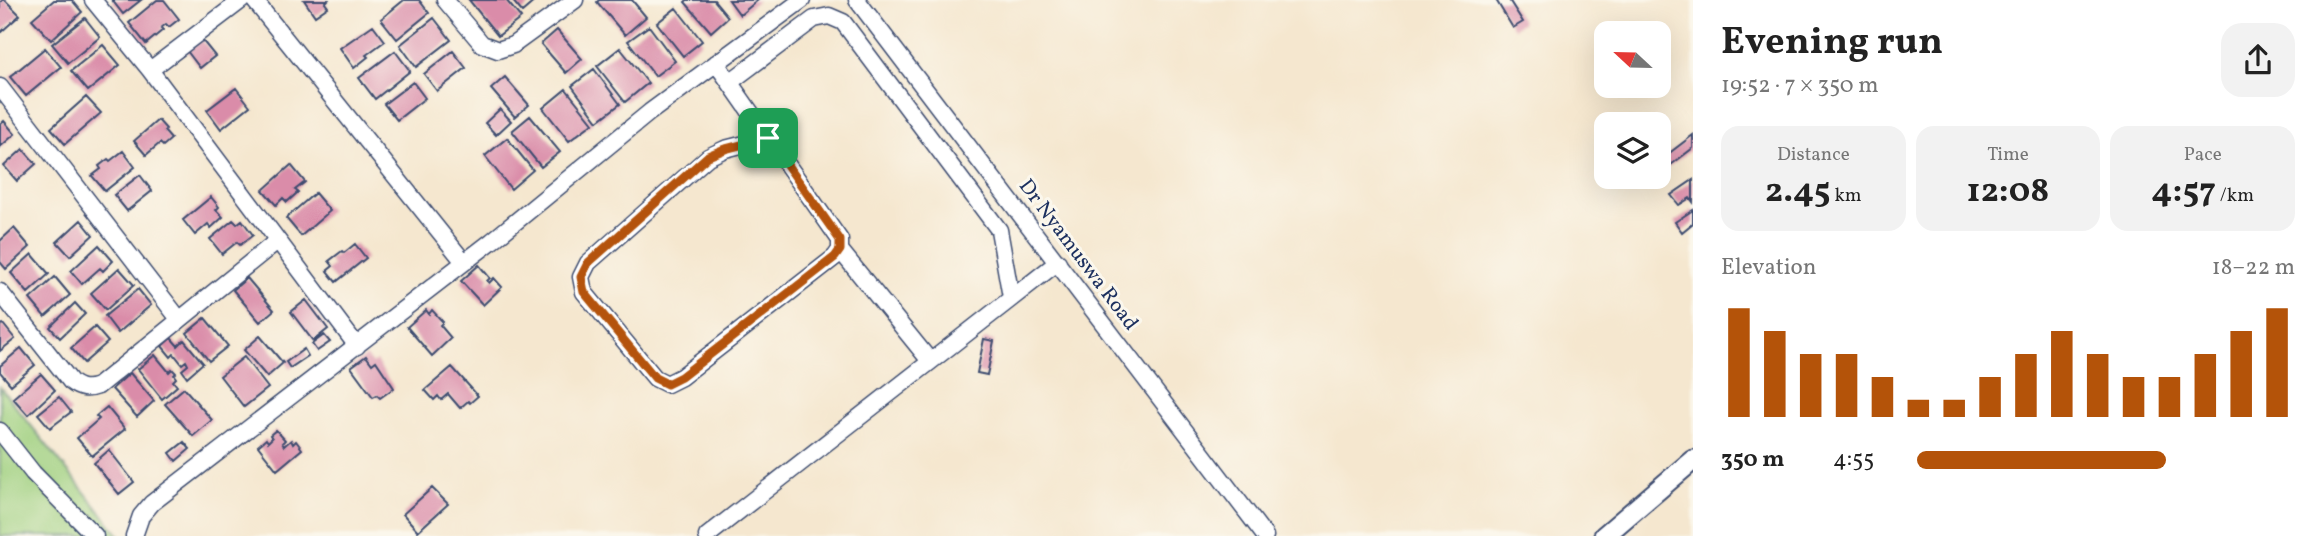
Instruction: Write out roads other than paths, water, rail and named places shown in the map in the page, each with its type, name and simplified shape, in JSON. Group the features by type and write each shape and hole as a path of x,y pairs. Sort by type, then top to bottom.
{"street":[{"path":"93,0 150,70 357,345"},
{"path":"150,70 242,0"},
{"path":"254,0 464,262"},
{"path":"445,0 482,44 498,50 513,45 575,0"},
{"path":"134,536 141,516 152,503 464,262 650,112 802,0"},
{"name":"Dr Nyamuswa Road","path":"857,0 1265,536"},
{"path":"730,82 814,19 829,16 843,22 999,230 1011,298"},
{"path":"716,63 840,240 840,250 835,257 681,377 667,384 655,378 584,292 581,277 588,263 708,156 768,138"},
{"path":"0,87 179,319"},
{"path":"0,292 71,382 77,387 98,386 277,241"},
{"path":"840,250 930,361"},
{"path":"707,536 1058,262"},
{"path":"0,431 33,473 95,536"},
{"path":"1604,536 1693,460"}]}
